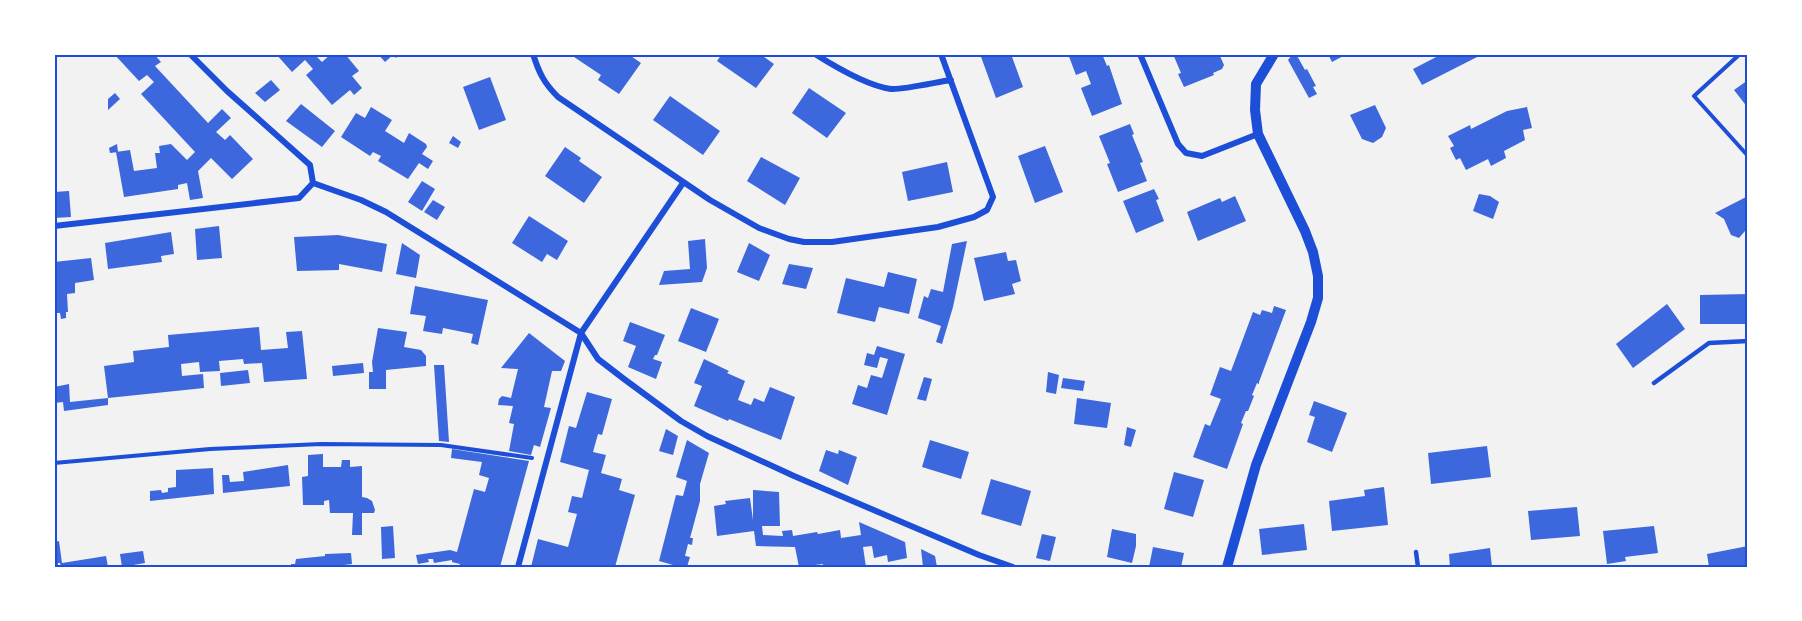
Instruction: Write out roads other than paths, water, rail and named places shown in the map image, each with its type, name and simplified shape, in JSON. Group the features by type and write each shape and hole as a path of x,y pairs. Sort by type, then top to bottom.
{"street":[{"path":"190,54 227,91 309,165 313,183"},
{"path":"533,54 540,74 547,86 558,97 710,200 759,228 804,242 832,242 938,227 974,217 987,210 993,197 941,54"},
{"path":"815,54 833,66 892,89 951,80"},
{"path":"1140,54 1178,144 1186,153 1202,156 1258,134"},
{"path":"1227,567 1256,465 1318,298 1318,276 1313,252 1258,134 1255,110 1256,84 1274,54"},
{"path":"54,226 298,198 313,183"},
{"path":"313,183 361,200 386,212 581,333 598,359 615,373 681,421 707,436 794,476 979,555 1013,567"},
{"path":"518,567 581,333 683,183"}],"lane":[{"path":"1653,383 1709,343 1748,341"},
{"path":"1416,552 1418,567"}]}
